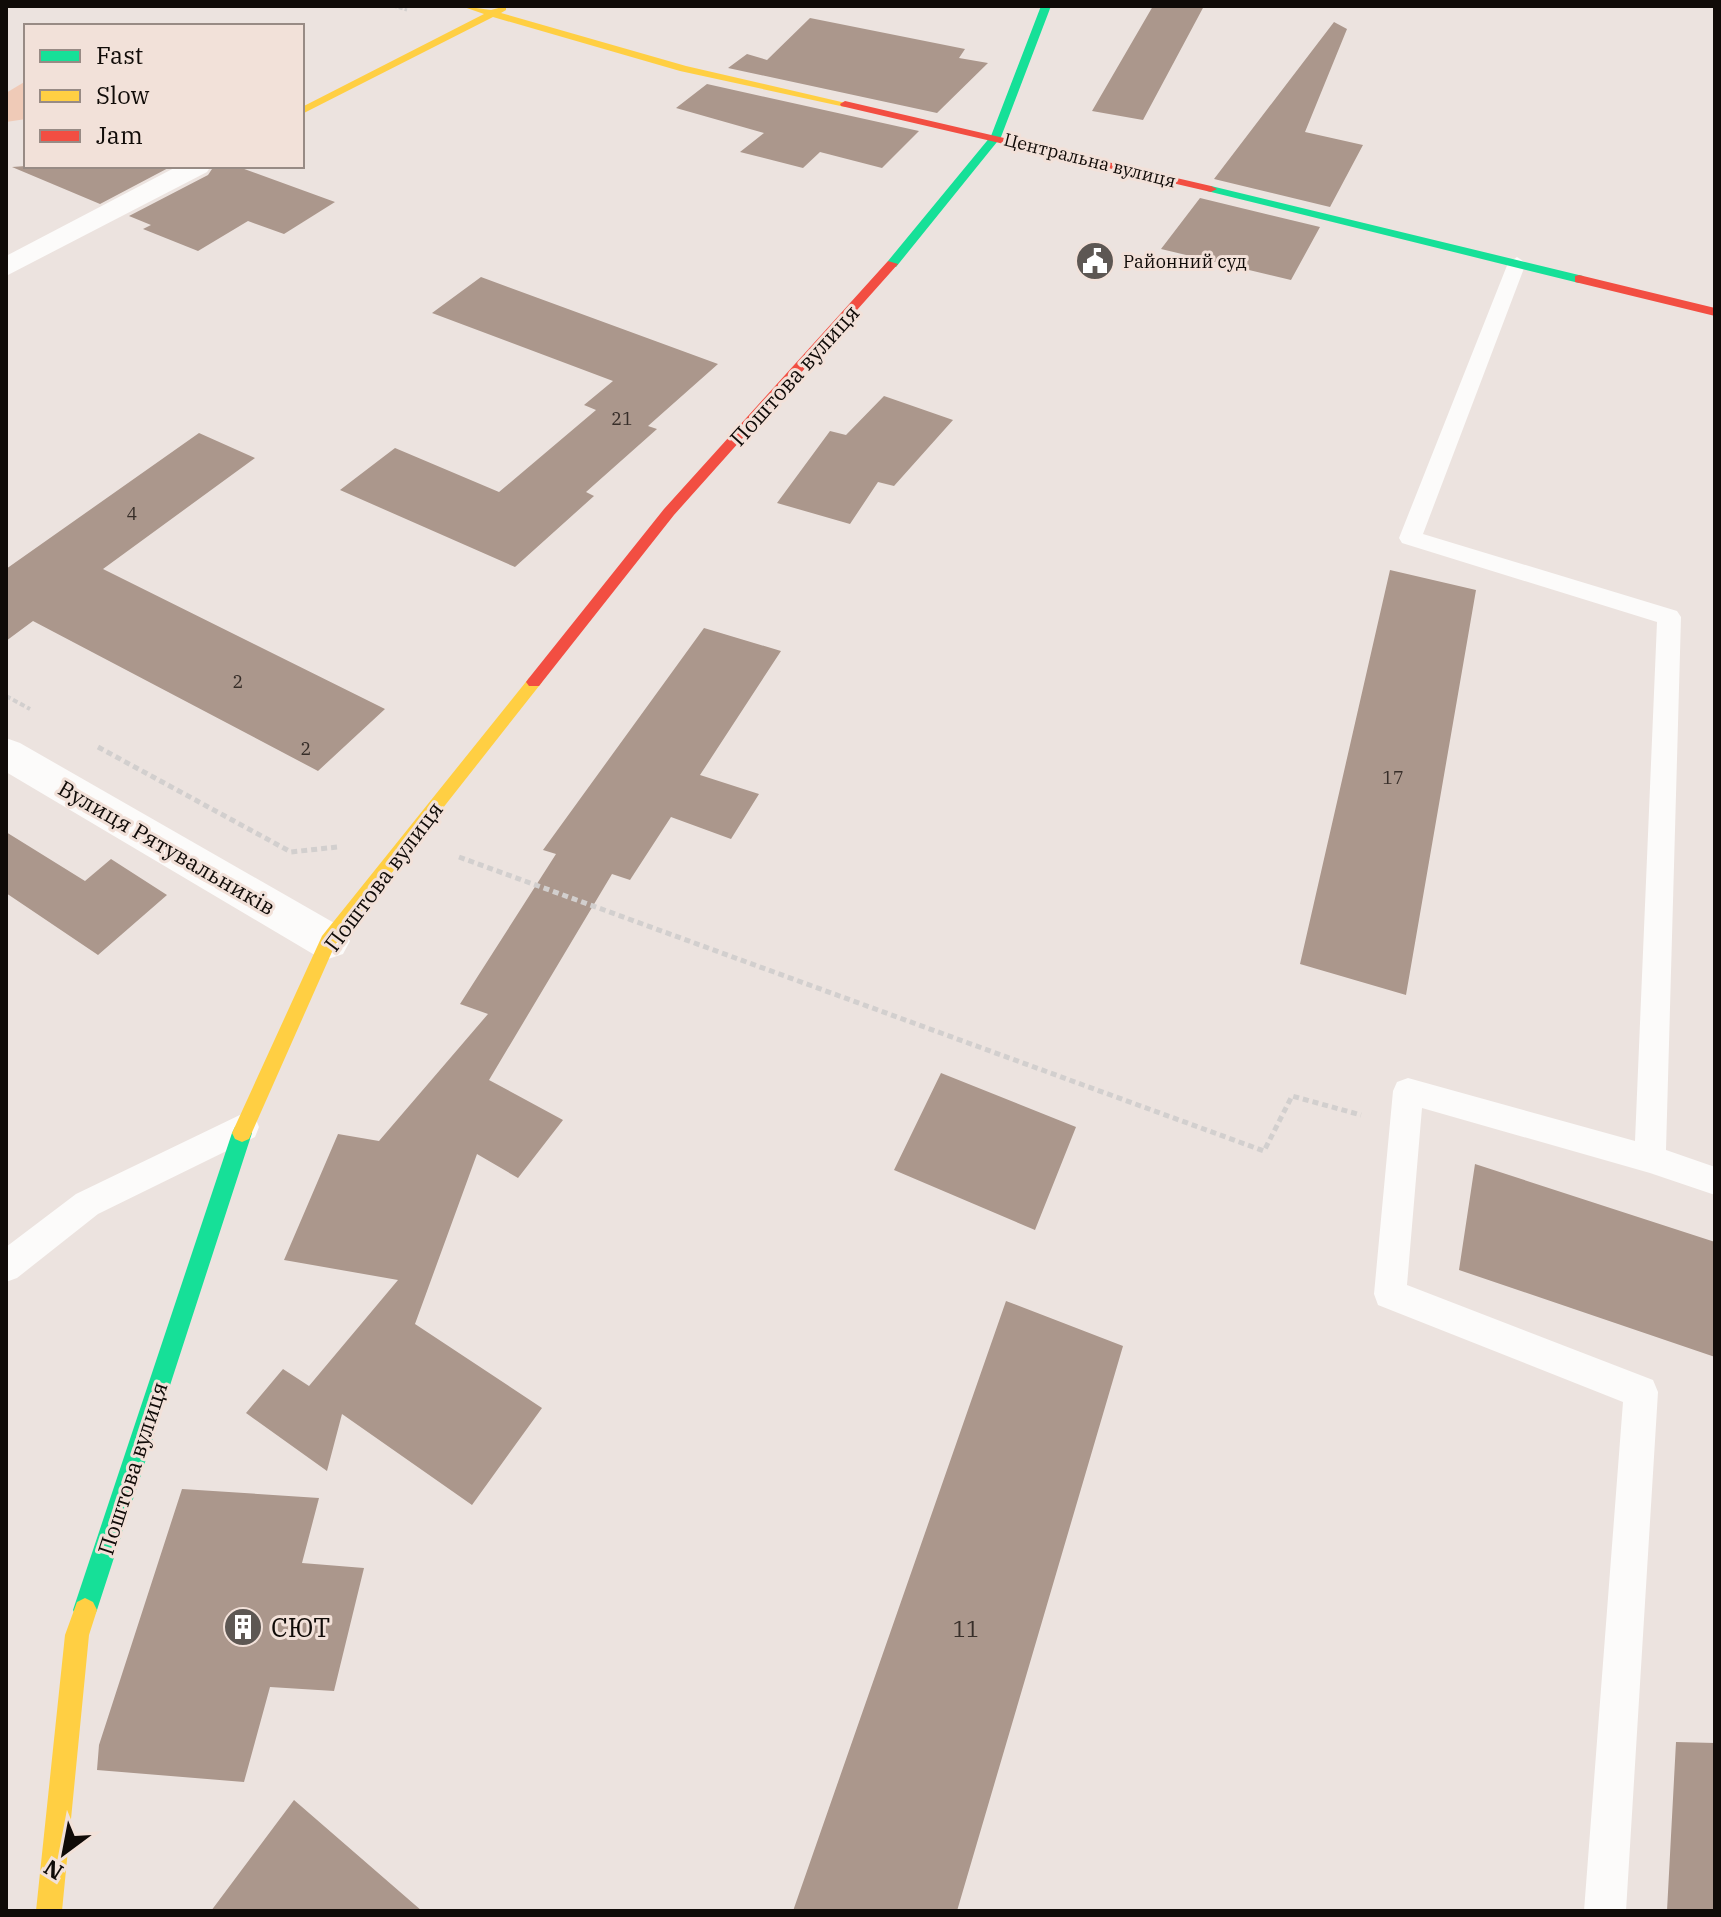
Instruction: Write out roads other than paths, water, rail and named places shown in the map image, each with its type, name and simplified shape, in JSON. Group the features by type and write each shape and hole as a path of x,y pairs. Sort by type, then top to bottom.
{"street":[{"name":"Центральна вулиця","path":"466,6 499,10 684,69 996,137 1715,312"},
{"name":"Поштова вулиця","path":"49,1911 77,1635 244,1127 328,941 669,512 860,303 996,137 1046,6"},
{"path":"304,110 499,10"},
{"path":"6,267 194,168"},
{"name":"Вулиця Рятувальників","path":"6,753 328,941"}],"lane":[{"path":"1517,263 1410,538 1669,617 1650,1159"},
{"path":"1605,1911 1641,1392 1390,1294 1408,1091 1650,1159 1715,1181"},
{"path":"6,1267 87,1204 244,1127"}],"place":[{"name":"Районний суд","path":"1095,261"},
{"name":"СЮТ","path":"243,1627"}]}
